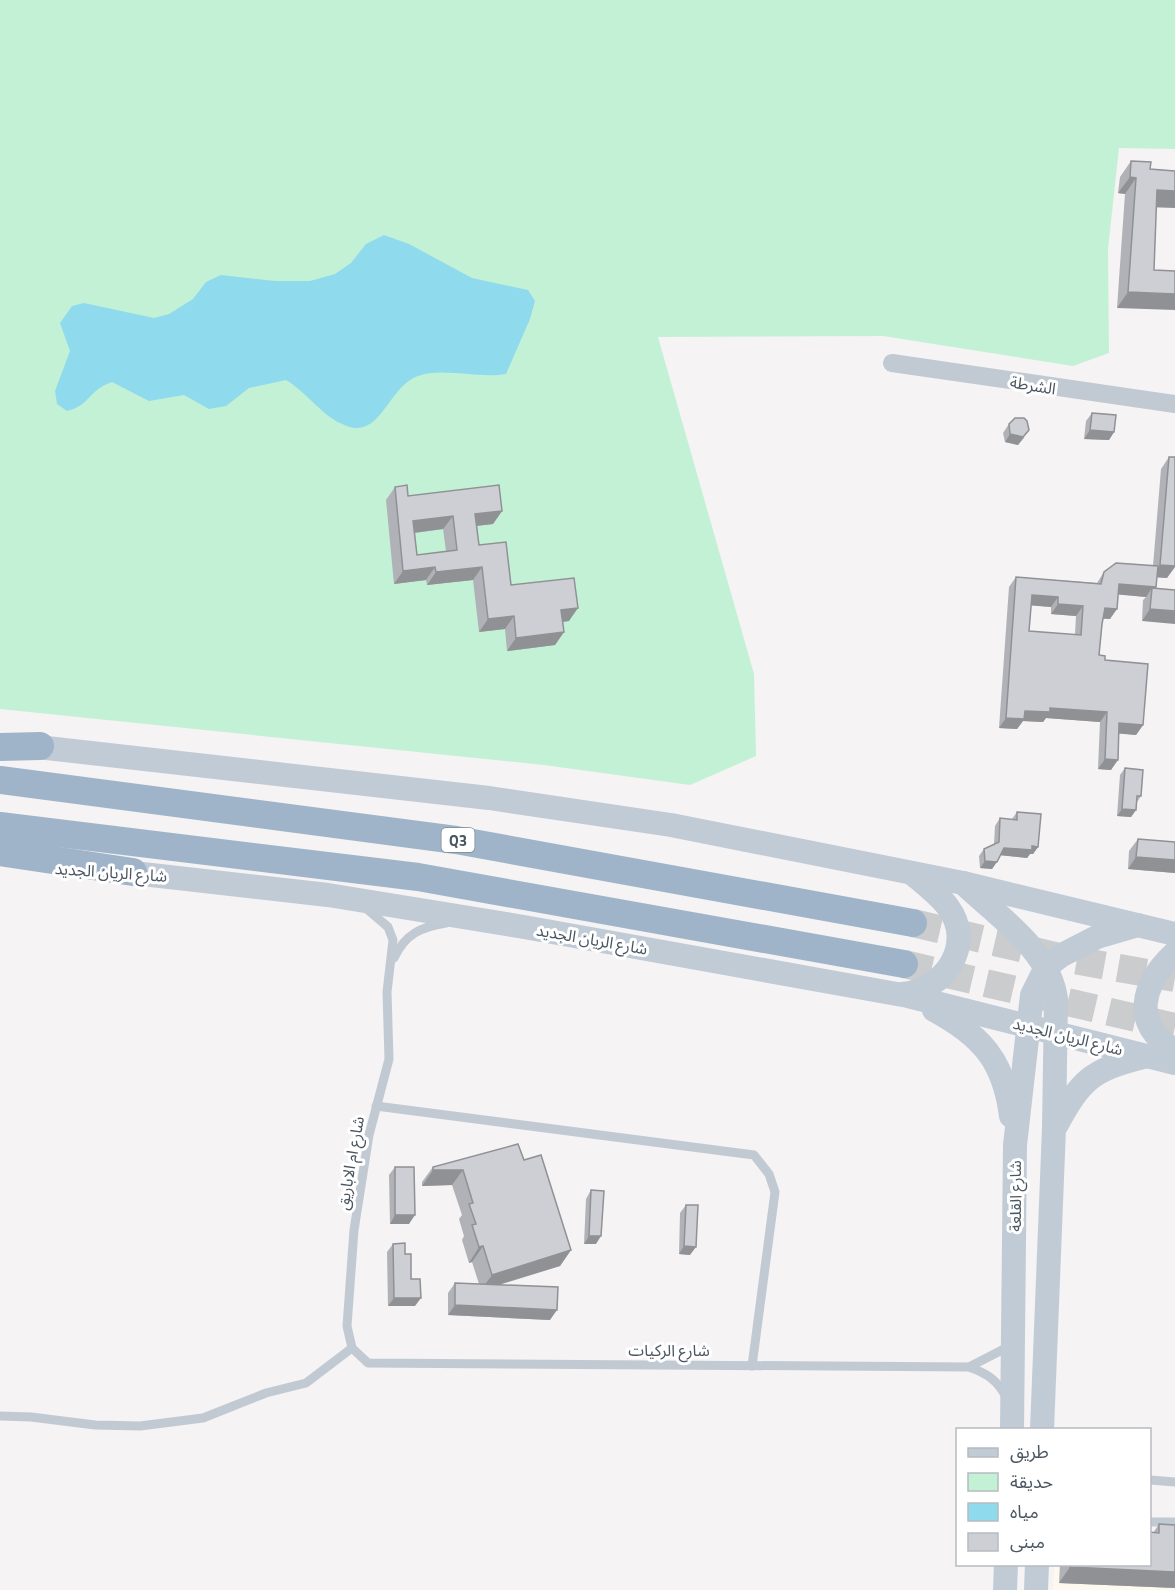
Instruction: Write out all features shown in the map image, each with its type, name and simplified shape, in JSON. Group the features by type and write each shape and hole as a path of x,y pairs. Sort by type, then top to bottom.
{"highway":[{"path":"0,745 40,746"},
{"name":"Q3","path":"0,780 456,840 913,923"},
{"name":"شارع الريان الجديد","path":"0,826 418,877 904,964"},
{"path":"0,852 133,872"}],"main road":[{"path":"40,746 489,798 636,820 845,858 1140,924 1175,934"},
{"name":"شارع الريان الجديد","path":"0,865 133,872 348,898 902,995 1175,1063"},
{"path":"902,995 931,987 945,975 954,960 958,942 957,924 949,908 914,875"},
{"path":"963,884 1023,940 1046,967 1054,982 1056,1034 1047,1425"},
{"name":"شارع القلعة","path":"1012,1419 1015,1145 1032,995 1046,967 1079,945 1140,924"},
{"path":"1175,953 1157,974 1146,997 1145,1018 1152,1032 1175,1050"},
{"path":"902,995 956,1022 979,1039 999,1066 1009,1097 1015,1145"},
{"path":"1054,1128 1085,1080 1119,1063 1147,1056"},
{"path":"1005,1590 1006,1566"},
{"path":"1036,1590 1037,1566"}],"street":[{"name":"الشرطة","path":"892,363 1175,405"}],"lane":[{"name":"شارع ام الاباريق","path":"348,898 376,914 388,927 393,940 387,992 389,1059 369,1135 354,1230 347,1326 352,1348"},
{"name":"شارع ام الاباريق","path":"392,962 401,942 415,930 472,919"},
{"path":"376,1106 754,1155 769,1174 775,1192 752,1366"},
{"name":"شارع الركيات","path":"969,1367 1004,1349 1014,1331"},
{"path":"0,1416 31,1417 95,1425 140,1426 203,1418 266,1393 306,1383 352,1348"},
{"name":"شارع الركيات","path":"352,1348 368,1363 969,1367 985,1372 1000,1385 1012,1419"},
{"path":"1151,1480 1175,1482"},
{"path":"1151,1522 1175,1521"}],"shaded area":[{"path":"1175,1553 1175,1590 1053,1590 1054,1566 1151,1566 1151,1564"}],"green space":[{"path":"0,0 1175,0 1175,149 1119,148 1108,249 1109,353 1073,366 883,336 658,337 754,674 756,756 690,785 544,765 0,709"}],"water":[{"path":"384,235 409,244 472,278 528,290 535,301 530,319 506,374 438,373 418,376 398,391 374,421 354,428 333,419 286,380 249,388 226,406 209,409 184,395 149,401 112,382 98,389 75,408 67,411 57,404 55,391 70,351 60,323 72,306 84,303 154,318 169,314 193,299 206,282 221,275 275,281 310,281 335,274 351,263 366,244"}],"building":[{"path":"1131,161 1151,162 1150,169 1175,171 1175,191 1157,190 1154,270 1175,271 1175,294 1128,292 1136,178 1130,177"},
{"path":"1092,413 1116,415 1114,432 1090,430"},
{"path":"1015,418 1024,418 1027,421 1029,430 1023,437 1010,434 1009,424"},
{"path":"1169,457 1175,457 1175,566 1160,565"},
{"path":"407,485 408,496 499,485 502,511 475,514 479,545 506,542 511,585 574,578 578,608 561,610 564,632 516,638 514,616 488,619 482,567 436,572 435,567 403,571 395,487","holes":["453,516 457,550 417,555 413,521"]},
{"path":"1116,563 1158,566 1156,587 1119,584 1117,609 1105,608 1099,655 1105,656 1105,660 1148,664 1143,725 1119,723 1118,760 1105,759 1107,712 1050,708 1050,712 1025,711 1024,719 1006,718 1016,577 1101,584 1104,572","holes":["1032,595 1058,597 1058,604 1083,606 1081,635 1029,631"]},
{"path":"1152,588 1175,590 1175,611 1150,609"},
{"path":"1125,768 1143,770 1141,796 1137,796 1136,810 1122,809"},
{"path":"1017,812 1041,814 1038,847 1032,846 1032,850 1004,848 997,862 985,861 984,849 999,842 1000,818 1017,820"},
{"path":"1138,839 1175,842 1175,860 1136,857"},
{"path":"518,1144 524,1160 541,1155 571,1250 492,1275 483,1246 479,1247 472,1225 476,1224 469,1204 473,1203 463,1170 433,1170 433,1167"},
{"path":"395,1167 414,1167 415,1215 395,1215"},
{"path":"591,1190 604,1191 601,1236 589,1236"},
{"path":"686,1205 698,1205 696,1247 684,1246"},
{"path":"405,1243 405,1254 411,1254 411,1279 420,1279 421,1298 394,1298 393,1244"},
{"path":"455,1283 558,1287 557,1310 455,1305"},
{"path":"1159,1524 1175,1525 1175,1572 1070,1567 1151,1566 1151,1532 1159,1533"}],"tunnel":[{"path":"913,923 1068,959 1175,978"},
{"path":"904,964 1175,1027"}]}
